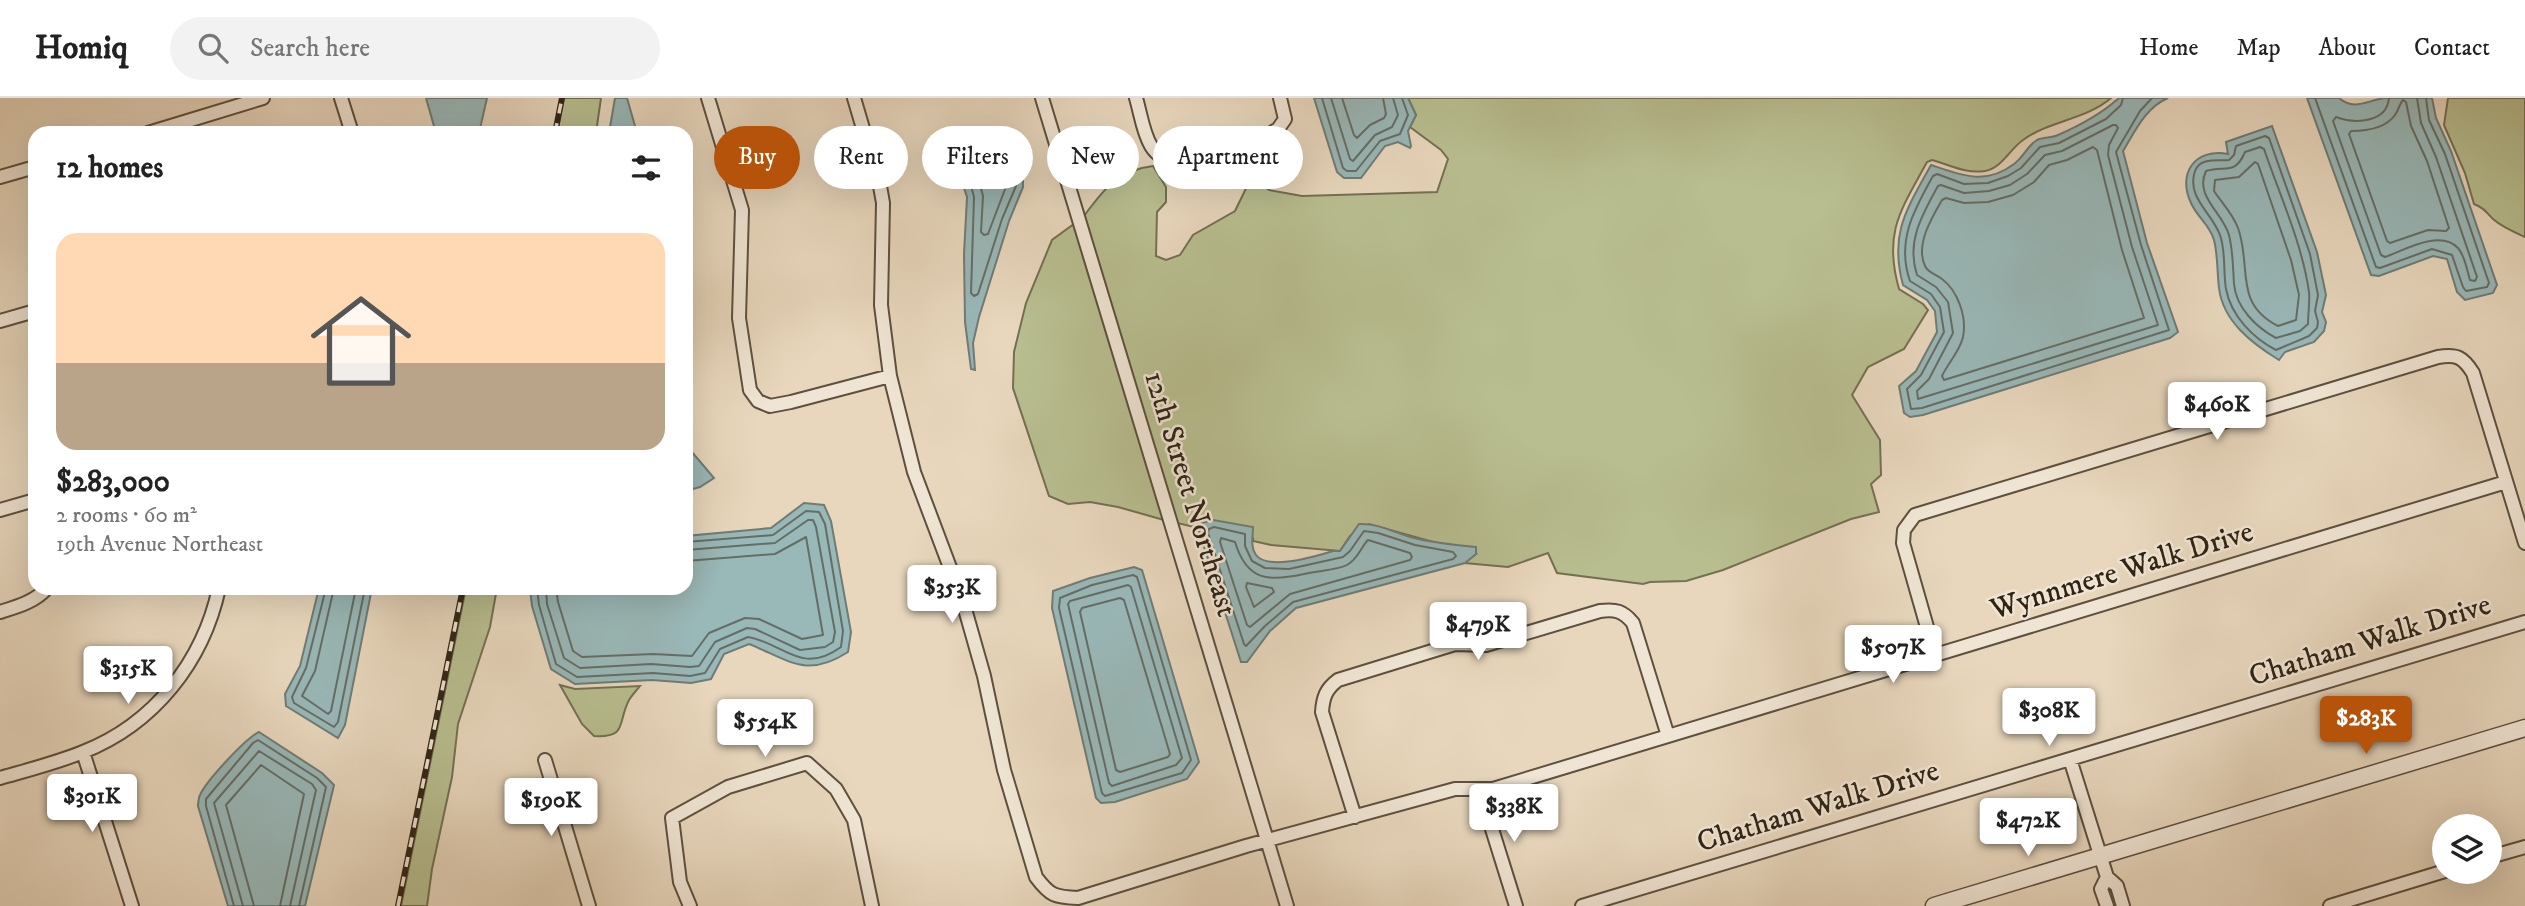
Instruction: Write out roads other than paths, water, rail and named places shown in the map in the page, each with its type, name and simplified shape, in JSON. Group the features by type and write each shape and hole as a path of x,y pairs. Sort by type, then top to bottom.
{"street":[{"path":"171,126 263,98"},
{"path":"341,98 350,126"},
{"path":"708,98 742,210 739,318 747,376 750,390 758,401 770,406 890,376 881,305 883,203 854,98"},
{"name":"12th Street Northeast","path":"1042,98 1287,906"},
{"path":"1136,98 1150,146 1166,161 1179,162 1268,135 1278,129 1284,119 1280,98"},
{"path":"0,177 28,169"},
{"path":"0,321 28,313"},
{"path":"1935,655 1903,543 1904,530 1915,516 2438,357 2455,355 2465,361 2473,373 2525,544"},
{"name":"Wynnmere Walk Drive","path":"890,376 914,472 963,602 1018,820 1036,877 1045,890 1056,897 1078,898 1246,846 1455,789 1483,790 2506,482"},
{"path":"0,510 28,502"},
{"path":"0,612 21,606 39,595"},
{"path":"0,778 83,752 124,730 157,705 181,678 195,655 208,627 217,595"},
{"path":"1354,817 1322,712 1323,698 1328,688 1338,680 1455,644 1486,645 1600,611 1611,609 1624,612 1633,623 1668,736"},
{"name":"Chatham Walk Drive","path":"1582,906 2525,622"},
{"path":"1934,906 2525,728"},
{"path":"83,752 132,906"},
{"path":"2070,759 2106,877 2117,886 2123,906"},
{"path":"545,760 589,906"},
{"path":"690,906 680,882 672,818 728,787 807,763 836,789 854,820 872,906"},
{"path":"1483,790 1482,797 1516,906"},
{"path":"2502,854 2525,847"},
{"path":"2330,906 2432,875"},
{"path":"2106,877 2101,889 2106,906"}],"water":[{"path":"426,98 487,98 481,126 434,126"},
{"path":"615,98 627,98 635,126 610,126"},
{"path":"1314,98 1408,98 1416,115 1408,131 1410,148 1398,142 1385,146 1361,178 1344,178 1337,172"},
{"path":"2119,98 2168,98 2147,113 2123,151 2147,243 2178,332 2170,338 1923,415 1910,417 1904,413 1899,386 1916,371 1937,332 1935,311 1927,300 1903,285 1899,267 1899,236 1908,209 1931,165 1973,176 1993,175 2014,164 2037,140 2056,136 2075,127"},
{"path":"2307,98 2339,98 2356,104 2386,98 2432,98 2436,118 2451,151 2497,285 2493,293 2465,300 2457,292 2447,259 2433,256 2379,276 2371,275"},
{"path":"2272,126 2317,252 2326,295 2322,312 2326,322 2324,331 2314,342 2285,352 2279,360 2241,331 2226,311 2219,288 2214,240 2191,203 2186,182 2192,165 2198,159 2216,153 2228,154 2226,142"},
{"path":"964,189 1022,189 1009,221 979,317 973,343 975,370 971,369 965,322 967,197"},
{"path":"693,453 714,478 693,489"},
{"path":"804,503 824,505 831,521 851,632 848,652 833,660 809,666 787,661 749,644 724,654 711,679 691,683 652,680 575,684 551,669 531,595 693,595 693,535 771,528"},
{"path":"1213,520 1253,527 1254,552 1262,560 1271,562 1293,561 1340,551 1359,524 1380,527 1422,540 1476,547 1476,554 1465,563 1296,608 1270,631 1247,662 1241,662 1198,528 1202,523"},
{"path":"1134,567 1142,570 1199,762 1187,779 1115,802 1101,803 1096,798 1052,608 1053,591"},
{"path":"317,595 371,595 345,725 338,738 286,706 285,694 300,666"},
{"path":"259,732 322,773 334,785 305,906 228,906 198,806 200,796 210,780 236,751"}],"railway":[{"path":"556,126 562,98"},
{"path":"398,906 462,595"}]}
